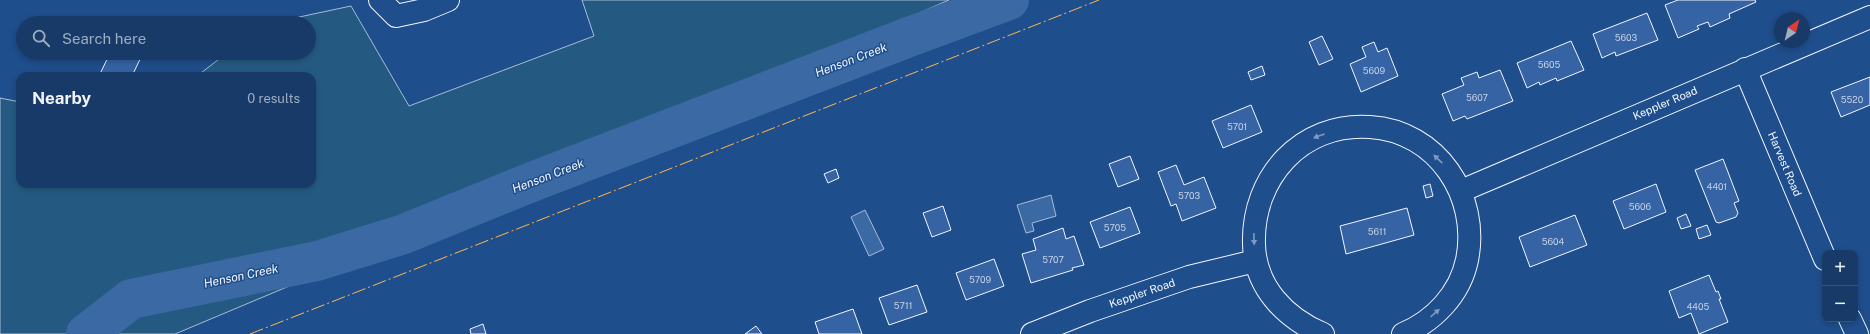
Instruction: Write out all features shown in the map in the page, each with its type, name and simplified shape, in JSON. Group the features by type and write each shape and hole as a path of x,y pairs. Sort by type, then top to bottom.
{"street":[{"path":"380,0 396,16 424,10 448,0"},
{"name":"Keppler Road","path":"1461,191 1870,17"},
{"name":"Harvest Road","path":"1745,69 1822,252"},
{"path":"1323,334 1308,328 1285,310 1266,288 1255,260 1254,231 1259,203 1271,176 1289,154 1313,138 1341,128 1370,127 1399,133 1424,146 1446,166 1461,191 1469,216 1470,236 1465,268 1454,292 1437,313 1416,328 1403,334"},
{"name":"Keppler Road","path":"1032,334 1105,306 1190,277 1255,260"},
{"path":"1851,322 1857,334"}],"shaded area":[{"path":"582,0 949,0 325,271 175,334 0,334 0,98 16,101 16,188 316,188 316,72 202,72 218,60 316,60 316,16 304,16 351,6 409,106 594,36"},
{"path":"1051,195 1056,216 1032,223 1034,231 1026,233 1017,205"},
{"path":"865,210 884,249 869,256 851,217"}],"building":[{"path":"1678,0 1755,0 1756,2 1729,14 1730,18 1710,27 1708,22 1697,26 1699,29 1678,38 1665,5"},
{"path":"1647,13 1658,40 1616,56 1615,52 1602,58 1593,34"},
{"path":"1322,36 1333,59 1319,65 1309,42"},
{"path":"1571,41 1584,70 1557,81 1556,78 1540,85 1539,82 1527,88 1517,63"},
{"path":"1374,42 1378,52 1387,48 1398,76 1361,92 1350,64 1366,57 1362,47"},
{"path":"107,60 140,60 134,72 101,72"},
{"path":"1262,66 1265,75 1251,80 1248,72"},
{"path":"1500,70 1513,101 1467,119 1465,116 1453,121 1442,94 1464,85 1461,78 1477,72 1479,78"},
{"path":"1870,77 1870,105 1841,117 1831,92"},
{"path":"1251,105 1262,132 1223,148 1212,121"},
{"path":"1130,156 1139,179 1118,187 1109,164"},
{"path":"1723,159 1739,201 1734,203 1738,213 1736,217 1719,223 1716,222 1695,170"},
{"path":"1176,165 1184,185 1204,177 1216,208 1182,221 1176,204 1171,206 1158,172"},
{"path":"836,169 839,178 828,183 824,174"},
{"path":"1430,184 1433,196 1426,198 1423,186"},
{"path":"1656,184 1666,212 1624,229 1613,201"},
{"path":"943,206 951,230 932,237 923,213"},
{"path":"1130,207 1140,233 1100,248 1090,222"},
{"path":"1407,208 1414,235 1346,254 1340,226"},
{"path":"1686,214 1691,226 1681,229 1677,218"},
{"path":"1575,215 1587,245 1530,267 1519,237"},
{"path":"1707,225 1711,235 1699,239 1696,229"},
{"path":"1063,228 1066,239 1074,236 1084,265 1031,283 1022,254 1036,250 1033,239"},
{"path":"994,259 1004,286 966,300 956,273"},
{"path":"1709,275 1716,292 1718,291 1721,299 1719,299 1728,322 1699,334 1691,313 1679,318 1669,291"},
{"path":"917,285 927,312 889,325 879,298"},
{"path":"853,309 862,334 819,334 815,322"},
{"path":"483,324 486,334 471,334 470,329"},
{"path":"756,326 762,334 745,334"}],"waterway":[{"name":"Henson Creek","path":"86,334 131,299 317,261 404,234 529,183 1009,0"}],"power":[{"path":"250,334 1099,0"}]}
